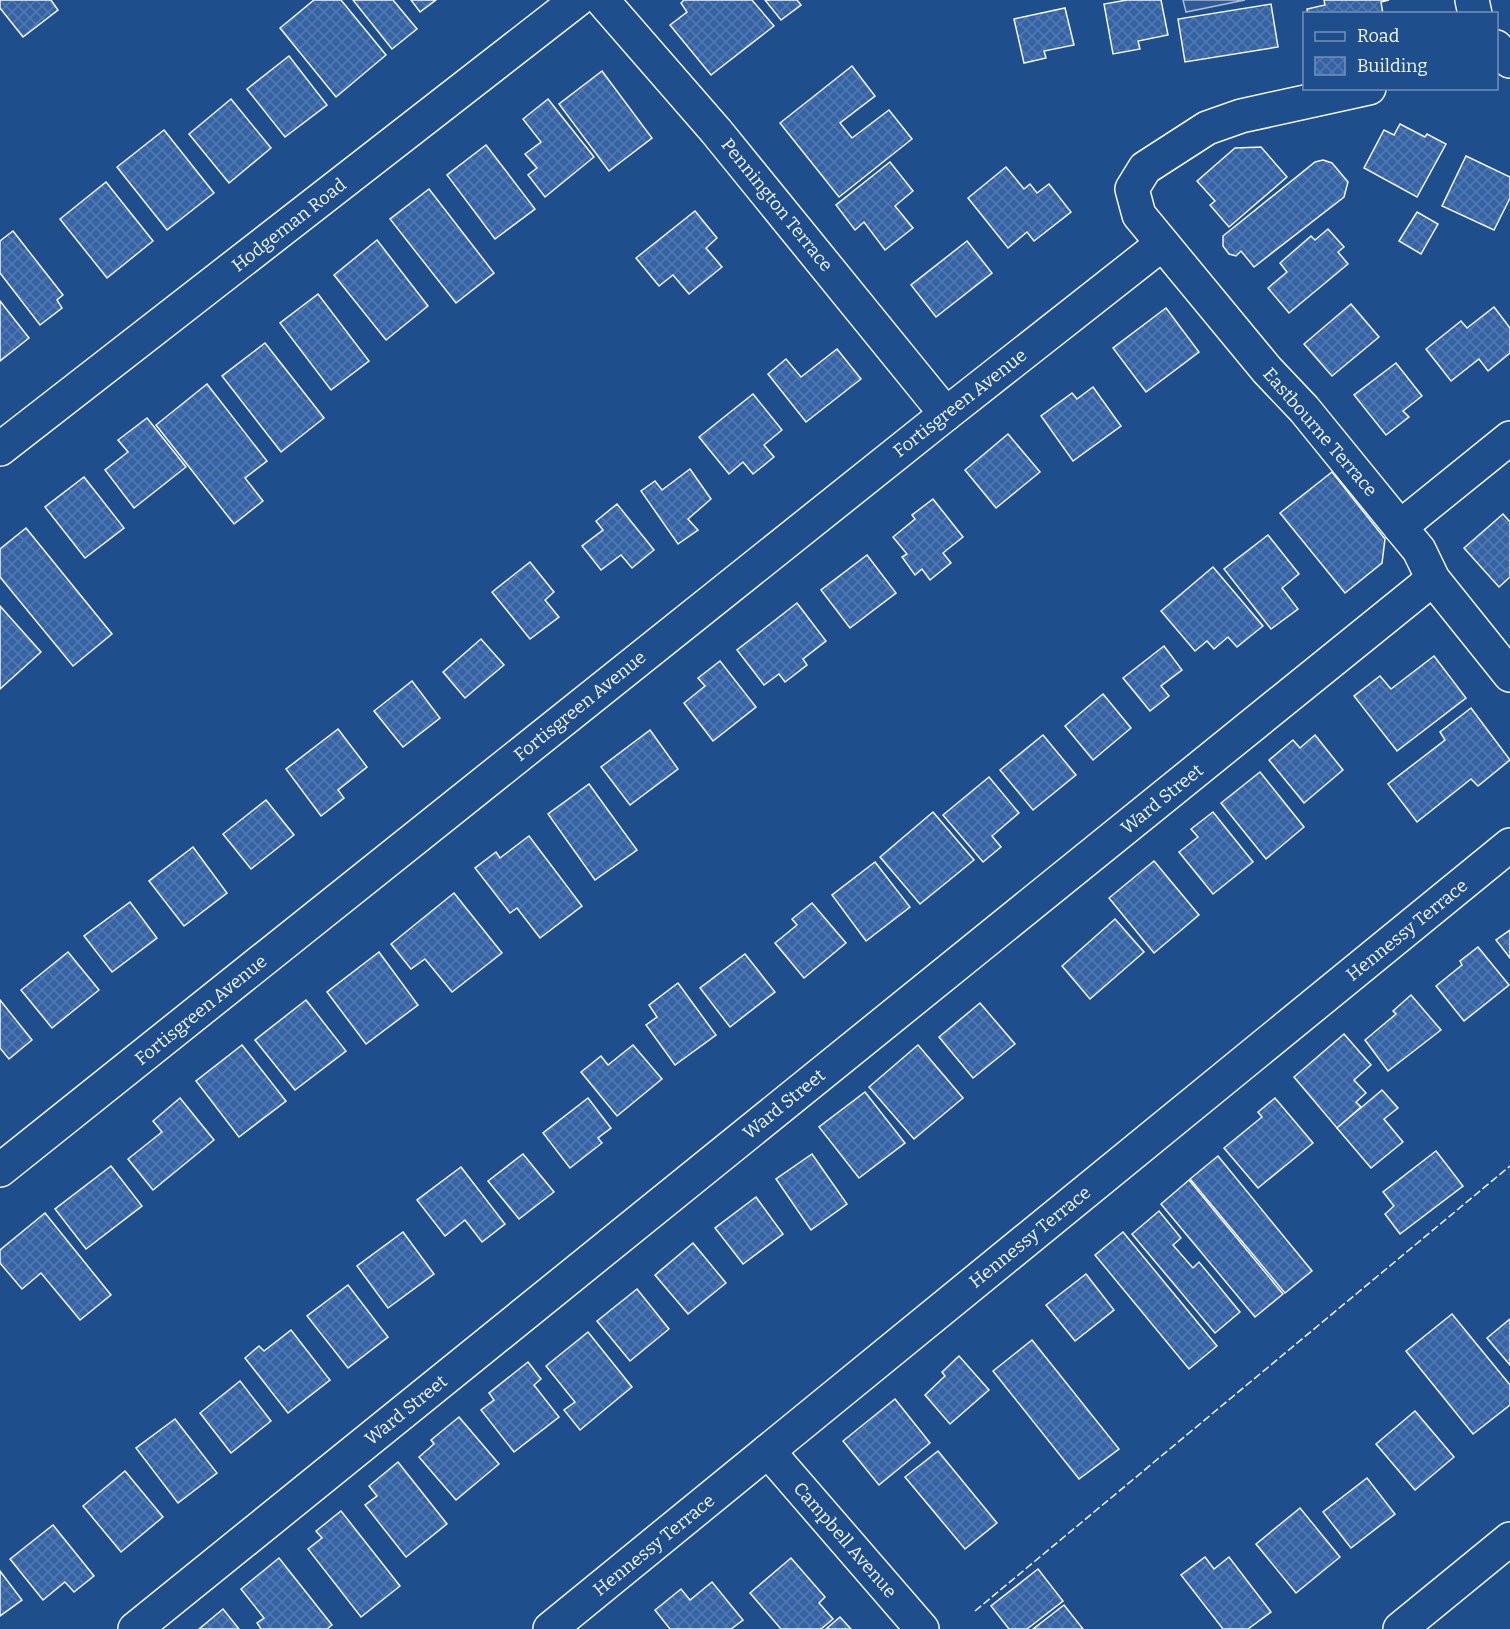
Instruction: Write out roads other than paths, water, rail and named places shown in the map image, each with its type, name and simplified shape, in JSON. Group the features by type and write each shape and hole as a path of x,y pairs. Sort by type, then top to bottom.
{"street":[{"name":"Hodgeman Road","path":"0,449 577,0"},
{"name":"Pennington Terrace","path":"602,0 716,131 946,414"},
{"path":"1498,48 1510,61"},
{"name":"Eastbourne Terrace","path":"1360,90 1241,116 1207,128 1145,168 1132,189 1139,215 1267,370 1304,409 1419,550 1432,579 1510,675"},
{"name":"Fortisgreen Avenue","path":"0,1170 1162,244"},
{"path":"1400,527 1510,438"},
{"name":"Ward Street","path":"135,1629 1432,579"},
{"name":"Hennessy Terrace","path":"550,1629 1510,845"},
{"name":"Campbell Avenue","path":"768,1451 922,1629"},
{"path":"1400,1629 1510,1539"}]}
